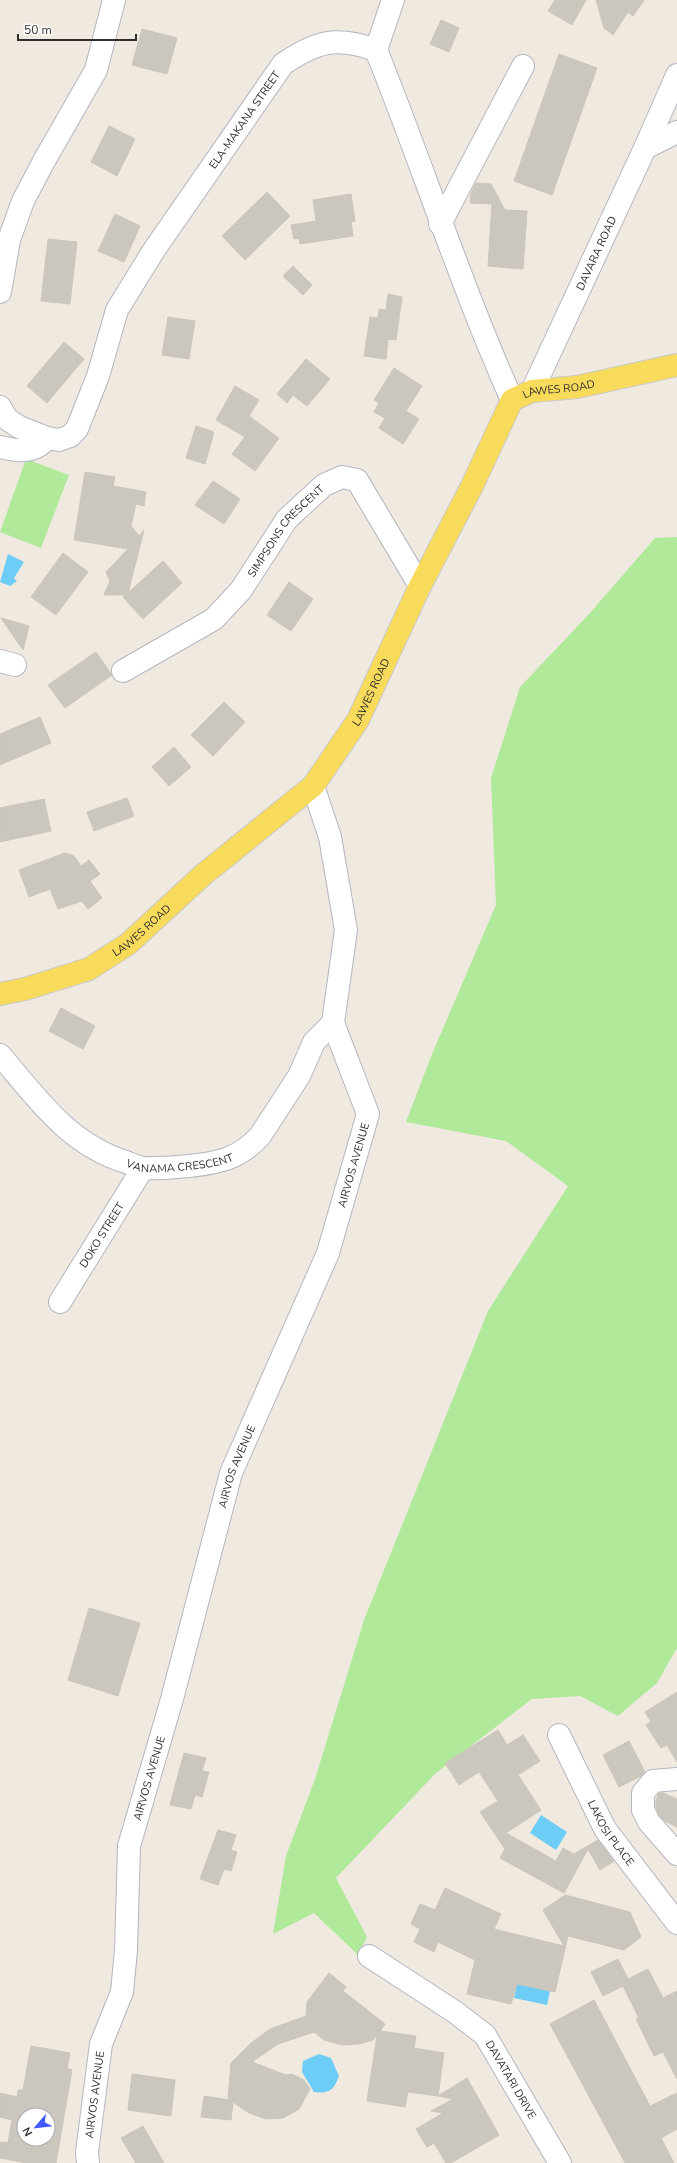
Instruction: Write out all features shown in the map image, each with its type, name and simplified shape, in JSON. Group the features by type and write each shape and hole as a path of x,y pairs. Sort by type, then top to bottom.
{"main road":[{"name":"LAWES ROAD","path":"0,994 25,989 88,969 128,944 204,874 313,786 358,720 420,586 472,486 512,400 532,391 577,387 677,364"}],"street":[{"path":"0,292 9,240 23,201 96,70 114,0"},
{"path":"393,0 376,50 404,120 440,224 492,356 512,400"},
{"name":"ELA-MAKANA STREET","path":"0,407 7,419 19,427 47,438 59,440 70,436 78,429 98,376 117,310 154,250 283,64 305,49 326,43 344,41 376,50"},
{"path":"440,224 523,66"},
{"name":"DAVARA ROAD","path":"532,391 645,148 677,75"},
{"path":"645,148 677,132"},
{"path":"0,447 18,451 26,451 43,443 47,438"},
{"name":"SIMPSONS CRESCENT","path":"123,671 214,619 241,590 287,519 324,484 342,477 357,480 420,586"},
{"name":"AIRVOS AVENUE","path":"88,2163 87,2152 101,2044 122,1992 126,1950 129,1846 172,1699 231,1473 328,1253 368,1114 333,1023 346,930 330,837 313,786"},
{"name":"VANAMA CRESCENT","path":"0,1055 69,1132 98,1152 143,1168 210,1164 228,1160 254,1142 266,1128 299,1076 314,1042 333,1023"},
{"name":"DOKO STREET","path":"60,1302 143,1168"},
{"name":"LAKOSI PLACE","path":"559,1734 605,1829 677,1923"},
{"path":"677,1779 653,1781 643,1793 643,1810 649,1822 677,1854"},
{"name":"DAVATARI DRIVE","path":"369,1956 456,2012 485,2035 560,2163"}],"green space":[{"path":"26,459 69,475 41,548 0,532"},
{"path":"677,537 677,1648 657,1683 618,1716 580,1696 532,1699 436,1773 336,1878 367,1937 358,1955 314,1913 273,1934 286,1856 315,1779 364,1620 488,1311 568,1186 506,1141 406,1122 432,1054 496,905 491,778 520,687 590,613 655,538"}],"water":[{"path":"8,554 24,562 14,578 17,581 10,586 0,582"},
{"path":"541,1815 567,1832 556,1850 530,1833"},
{"path":"517,1984 550,1991 547,2005 514,1998"},
{"path":"319,2054 331,2058 339,2076 333,2088 327,2092 314,2092 302,2072 303,2061"}],"building":[{"path":"555,0 586,0 572,25 548,11"},
{"path":"596,0 644,0 633,16 628,12 613,35 604,28"},
{"path":"441,20 459,28 449,52 430,44"},
{"path":"142,29 177,38 167,74 132,65"},
{"path":"559,54 597,68 552,195 514,181"},
{"path":"109,126 135,139 117,176 91,162"},
{"path":"476,183 491,184 505,210 527,211 523,269 488,266 492,204 470,203 471,193"},
{"path":"267,192 290,216 245,260 222,236"},
{"path":"351,194 355,221 351,222 353,236 300,244 299,238 294,239 291,225 316,221 313,200"},
{"path":"115,214 140,226 124,262 98,251"},
{"path":"48,239 77,242 70,304 41,301"},
{"path":"293,266 312,285 303,295 283,276"},
{"path":"388,294 402,297 396,340 388,339 386,359 364,356 370,317 378,318 379,309 386,310"},
{"path":"168,317 195,321 189,359 162,355"},
{"path":"64,342 84,359 47,403 27,386"},
{"path":"306,359 330,379 307,406 293,395 287,403 277,394"},
{"path":"394,368 422,386 406,411 419,419 403,444 379,428 385,418 374,412 379,403 374,400"},
{"path":"235,386 259,400 249,416 279,438 255,471 232,454 245,437 216,420"},
{"path":"196,426 214,432 205,464 186,458"},
{"path":"85,472 115,477 113,486 146,492 144,506 136,504 131,526 139,536 144,530 128,593 163,561 182,583 143,619 123,597 126,595 104,595 110,581 106,572 128,549 74,540"},
{"path":"213,481 240,499 224,524 195,505"},
{"path":"63,553 88,572 56,615 31,597"},
{"path":"289,582 313,599 291,631 267,615"},
{"path":"1,618 29,626 23,650"},
{"path":"96,652 112,675 65,708 48,685"},
{"path":"224,702 245,722 213,756 191,735"},
{"path":"40,717 51,743 0,765 0,734"},
{"path":"174,747 191,767 169,786 152,767"},
{"path":"127,798 134,816 94,831 87,812"},
{"path":"44,799 51,831 0,842 0,808"},
{"path":"65,853 74,856 81,866 89,860 100,874 90,881 102,898 88,909 82,901 58,909 50,889 29,897 19,870"},
{"path":"61,1008 95,1026 83,1049 49,1031"},
{"path":"89,1608 140,1623 118,1696 68,1680"},
{"path":"677,1692 677,1762 667,1745 661,1748 646,1725 651,1722 645,1712"},
{"path":"498,1730 507,1745 523,1735 540,1761 518,1775 541,1810 506,1833 556,1861 563,1848 574,1854 598,1840 614,1861 600,1870 588,1849 564,1893 500,1858 505,1849 480,1812 498,1801 479,1772 459,1785 445,1763"},
{"path":"629,1741 645,1772 641,1776 619,1787 603,1755"},
{"path":"184,1753 206,1758 202,1771 209,1772 202,1797 195,1795 191,1809 170,1805"},
{"path":"659,1793 663,1793 677,1799 677,1827 665,1821 659,1815 656,1807 656,1801"},
{"path":"218,1830 236,1835 231,1850 237,1852 231,1871 224,1869 218,1885 200,1879"},
{"path":"445,1888 501,1914 494,1929 564,1946 543,1910 565,1895 630,1912 641,1937 624,1950 568,1936 555,1992 517,1984 511,2004 467,1994 475,1960 438,1942 434,1952 414,1942 420,1929 411,1924 420,1904 435,1910"},
{"path":"618,1959 628,1979 648,1969 663,1998 677,1991 677,2079 663,2052 654,2056 636,2019 639,2018 623,1986 603,1996 591,1972"},
{"path":"329,1973 346,1987 343,1991 385,2024 380,2031 416,2036 414,2048 444,2053 438,2096 408,2092 405,2107 367,2101 377,2035 373,2040 359,2044 342,2045 324,2040 314,2032 278,2044 252,2062 286,2075 292,2074 304,2080 310,2089 299,2109 283,2118 266,2119 249,2113 233,2102 231,2120 201,2117 204,2096 230,2100 228,2098 231,2063 251,2043 270,2029 306,2016 307,2002"},
{"path":"594,2000 650,2106 677,2093 677,2129 661,2138 674,2163 625,2163 550,2024"},
{"path":"31,2046 70,2053 67,2068 72,2070 56,2163 27,2163 0,2158 0,2142 8,2143 12,2120 0,2117 0,2093 17,2097 18,2090 23,2090"},
{"path":"132,2074 175,2080 171,2116 128,2110"},
{"path":"467,2078 499,2135 451,2163 446,2163 434,2143 427,2147 416,2129 443,2113 431,2111 453,2099 438,2096"},
{"path":"143,2126 164,2163 136,2163 121,2138"}]}
